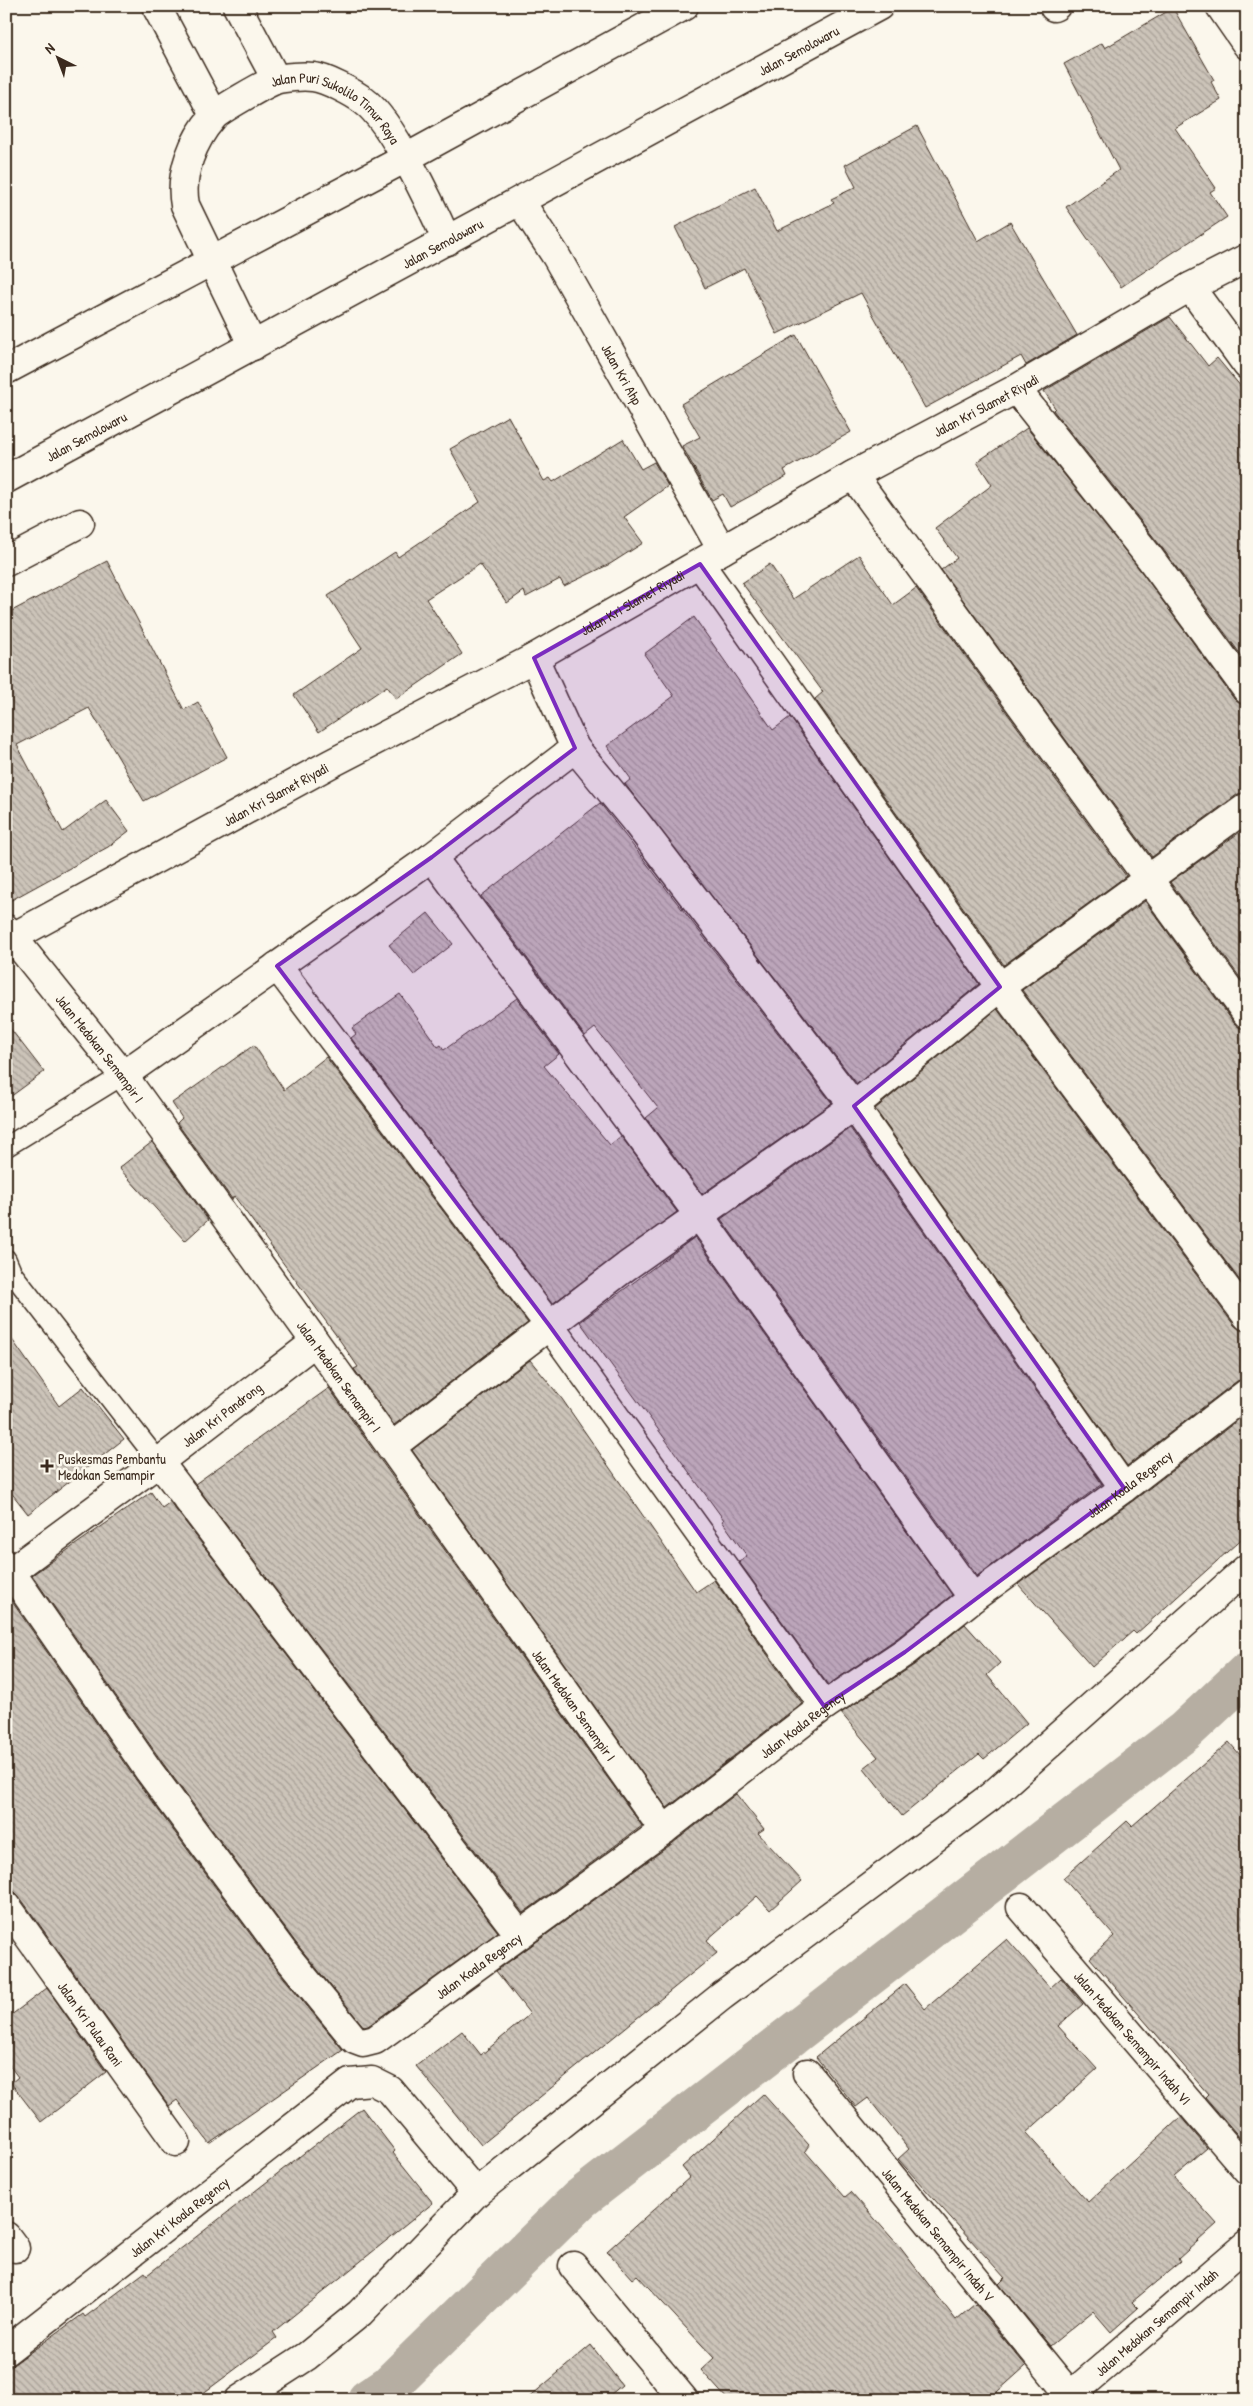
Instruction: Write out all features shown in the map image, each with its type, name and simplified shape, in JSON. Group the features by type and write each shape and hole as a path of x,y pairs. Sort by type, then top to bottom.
{"street":[{"path":"156,6 214,115"},
{"name":"Jalan Puri Sukolilo Timur Raya","path":"237,6 276,80 313,77 364,101 378,114 408,163 443,232"},
{"path":"6,370 214,267 408,163 684,6"},
{"name":"Jalan Semolowaru","path":"6,479 247,334 443,232 520,201 879,6"},
{"path":"1220,6 1247,44"},
{"path":"247,334 185,205 183,193 190,155 195,143 214,115 276,80"},
{"name":"Jalan Kri Ahp","path":"520,201 556,256 711,557 1000,987 1247,1316"},
{"name":"Jalan Kri Slamet Riyadi","path":"9,933 534,658 853,475 1016,388 1190,287 1247,258"},
{"path":"1190,287 1247,365"},
{"path":"1016,388 1150,558 1247,690"},
{"path":"853,475 1247,1014"},
{"path":"6,562 80,523"},
{"path":"534,658 575,748 636,822 854,1106 1124,1488"},
{"path":"123,1075 432,857 575,748"},
{"path":"391,1447 549,1325 698,1214 854,1106 1000,987 1247,807"},
{"path":"432,857 698,1214 973,1598"},
{"name":"Jalan Medokan Semampir I","path":"9,933 123,1075 664,1830"},
{"path":"277,966 549,1325 824,1706"},
{"name":"Jalan Kri Pandrong","path":"8,1571 159,1462 315,1342"},
{"name":"Jalan Koala Regency","path":"8,1571 149,1771 284,1953 355,2040 363,2043 375,2040 664,1830 824,1706 905,1652 973,1598 1124,1488 1247,1393"},
{"path":"159,1462 519,1934"},
{"path":"239,2400 307,2356 360,2312 476,2194 722,1996 990,1796 1247,1568"},
{"name":"Jalan Kri Pulau Rani","path":"6,1905 176,2142"},
{"name":"Jalan Medokan Semampir Indah VI","path":"1021,1907 1247,2170"},
{"name":"Jalan Medokan Semampir Indah V","path":"807,2073 1067,2398"},
{"name":"Jalan Kri Koala Regency","path":"6,2351 350,2083 372,2081 390,2090 476,2194"},
{"name":"Jalan Medokan Semampir Indah","path":"1067,2398 1247,2244"},
{"path":"573,2266 684,2400"}],"lane":[{"path":"6,1147 123,1075"},
{"path":"6,1259 12,1273 159,1462"}],"highlighted area":[{"path":"700,564 1000,987 854,1106 1124,1488 905,1652 824,1706 549,1325 277,966 432,857 575,748 534,658"}],"building":[{"path":"1173,8 1214,80 1211,82 1221,100 1175,128 1216,188 1210,192 1227,217 1121,287 1066,207 1119,170 1064,64 1102,43 1105,48"},
{"path":"917,126 978,241 1010,222 1077,335 1026,365 1021,356 925,408 861,293 777,334 744,268 705,288 675,227 755,187 777,231 834,203 831,199 856,187 845,165"},
{"path":"1170,317 1208,366 1217,358 1247,394 1247,663 1163,549 1053,410 1055,408 1044,391"},
{"path":"796,335 851,432 784,470 787,476 730,507 723,494 712,500 682,446 700,437 681,404"},
{"path":"508,416 544,481 550,478 553,482 623,439 641,469 654,462 668,486 624,517 643,543 610,564 564,586 560,579 526,597 524,591 507,603 480,564 426,599 462,654 396,699 387,686 319,732 294,695 362,648 328,596 395,552 398,557 480,502 450,449"},
{"path":"1027,428 1138,567 1234,699 1240,704 1247,705 1247,792 1238,794 1152,857 941,570 957,558 935,528 992,485 977,462"},
{"path":"859,555 893,605 916,588 1126,876 1004,965 815,699 823,692 742,583 770,564 793,599"},
{"path":"107,561 184,710 198,702 227,757 144,801 89,708 17,745 63,832 106,800 129,831 108,847 6,903 6,614"},
{"path":"694,617 773,730 790,717 979,984 857,1084 625,784 631,779 607,746 674,696 644,654"},
{"path":"600,803 832,1103 702,1194 646,1118 658,1108 595,1028 585,1036 481,896"},
{"path":"1247,827 1247,987 1170,882"},
{"path":"1145,901 1234,1023 1240,1028 1247,1029 1247,1290 1022,990"},
{"path":"428,913 453,944 414,975 389,945"},
{"path":"400,994 438,1047 441,1045 444,1050 517,998 559,1054 544,1066 610,1145 621,1136 677,1212 552,1304 351,1038 356,1034 352,1028"},
{"path":"997,1009 1234,1325 1240,1330 1247,1331 1247,1378 1237,1381 1127,1466 875,1109"},
{"path":"6,1023 44,1072 6,1100"},
{"path":"254,1045 284,1090 326,1057 528,1323 394,1425 354,1369 358,1367 341,1342 234,1196 232,1199 177,1123 182,1118 172,1103"},
{"path":"850,1128 1102,1484 977,1576 721,1219"},
{"path":"152,1142 208,1220 185,1241 119,1168"},
{"path":"695,1237 952,1595 896,1639 828,1685 739,1562 747,1556 722,1521 724,1520 580,1322"},
{"name":"Puskesmas Pembantu Medokan Semampir","path":"6,1331 59,1406 83,1387 124,1439 28,1514 6,1486"},
{"path":"530,1360 562,1399 696,1592 714,1580 802,1703 667,1808 412,1450"},
{"path":"329,1388 642,1826 523,1913 195,1484"},
{"path":"1247,1413 1247,1534 1136,1634 1133,1631 1092,1667 1018,1584 1134,1500"},
{"path":"151,1492 162,1508 170,1502 498,1932 368,2026 364,2027 296,1943 162,1762 32,1575"},
{"path":"6,1593 136,1780 271,1962 343,2050 209,2143 177,2100 169,2106 19,1896 6,1883"},
{"path":"965,1624 1000,1663 987,1675 1027,1723 984,1759 979,1754 902,1816 864,1768 878,1757 841,1713 914,1665"},
{"path":"1229,1742 1247,1763 1247,2146 1205,2097 1208,2094 1090,1958 1114,1936 1063,1878 1127,1821 1132,1826"},
{"path":"736,1794 764,1829 758,1833 802,1881 770,1910 757,1896 707,1940 717,1953 481,2145 416,2066 462,2031 481,2055 530,2014 496,1971 673,1843"},
{"path":"1007,1939 1050,1988 1061,1978 1083,2004 1058,2026 1097,2069 1026,2133 1088,2202 1181,2117 1207,2148 1174,2176 1217,2224 1178,2259 1180,2262 1132,2302 1138,2308 1111,2332 1093,2311 1050,2346 999,2284 1005,2278 898,2159 909,2149 868,2098 856,2107 816,2057 905,1984 925,2009"},
{"path":"47,1988 106,2072 41,2122 11,2083 18,2077 6,2061 6,2019"},
{"path":"763,2094 809,2145 805,2151 845,2197 851,2192 899,2246 956,2320 975,2304 1026,2366 988,2400 728,2400 701,2370 714,2358 637,2275 632,2279 607,2251 690,2177 682,2167"},
{"path":"362,2108 395,2151 393,2153 433,2203 273,2332 277,2338 194,2400 6,2400 6,2370 83,2314 85,2317 145,2272 147,2275"},
{"path":"591,2345 622,2385 604,2400 526,2400"}],"waterway":[{"path":"368,2400 389,2386 580,2199 1185,1731 1247,1673"}],"place":[{"name":"Puskesmas Pembantu Medokan Semampir","path":"47,1466"}]}
